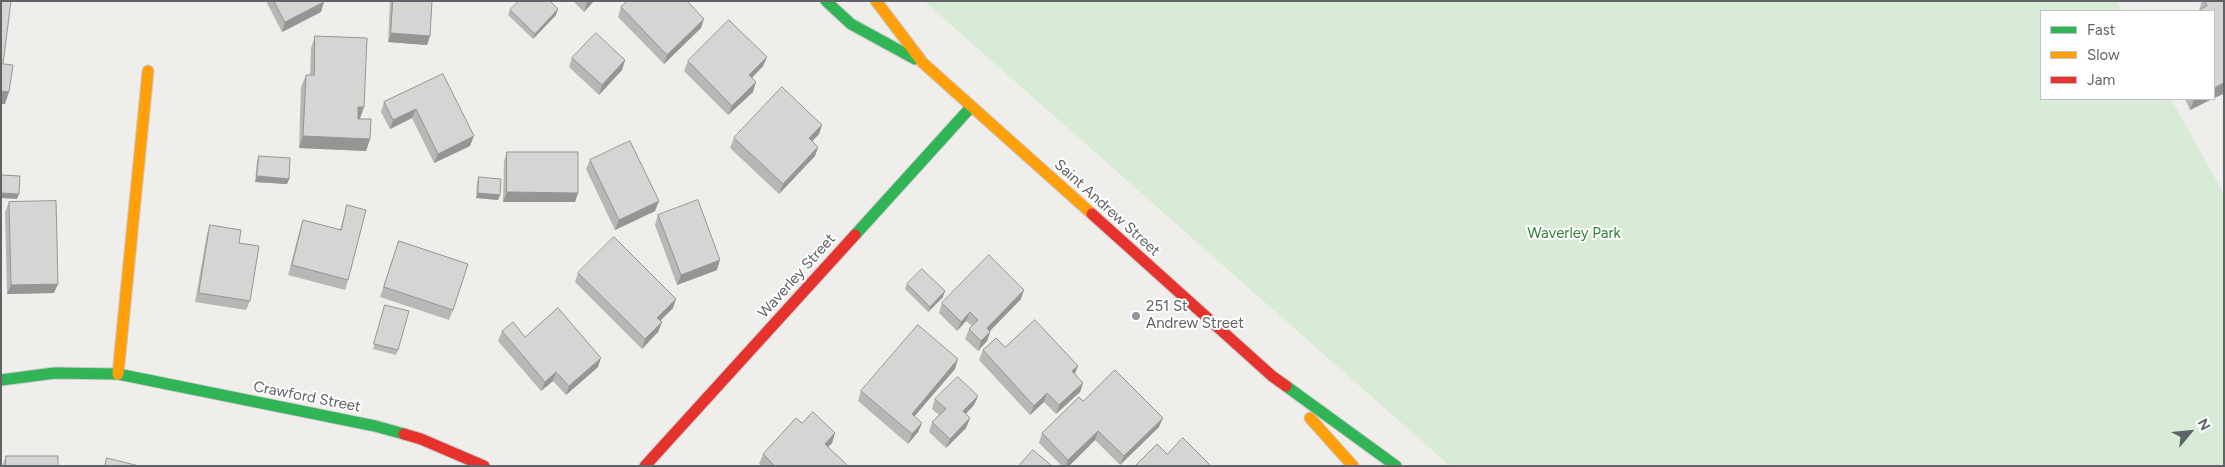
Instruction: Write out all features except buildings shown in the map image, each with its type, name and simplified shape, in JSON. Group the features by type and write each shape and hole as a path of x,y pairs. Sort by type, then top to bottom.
{"street":[{"name":"Saint Andrew Street","path":"826,1 851,24 923,63"},
{"name":"Saint Andrew Street","path":"876,1 923,63 971,107 1272,376 1396,466"},
{"path":"118,374 148,71"},
{"name":"Waverley Street","path":"645,466 971,107"},
{"name":"Crawford Street","path":"1,380 55,373 118,374 375,426 421,439 484,466"},
{"name":"Saint Andrew Street","path":"1272,376 1353,466"}],"green space":[{"name":"Waverley Park","path":"924,1 2117,1 2122,10 2040,10 2040,100 2172,100 2224,194 2224,466 1450,466"}],"traffic: fast":[{"path":"826,1 851,24 915,59"},
{"path":"855,235 971,107"},
{"path":"1,380 55,373 118,374 375,426 404,434"},
{"path":"1286,386 1396,466"}],"traffic: slow":[{"path":"876,1 923,63 1092,214"},
{"path":"118,374 148,71"},
{"path":"1310,418 1353,466"}],"traffic: jam":[{"path":"1092,214 1272,376 1286,386"},
{"path":"645,466 855,235"},
{"path":"404,434 421,439 484,466"}],"place":[{"name":"251 St Andrew Street","path":"1136,316"}]}
